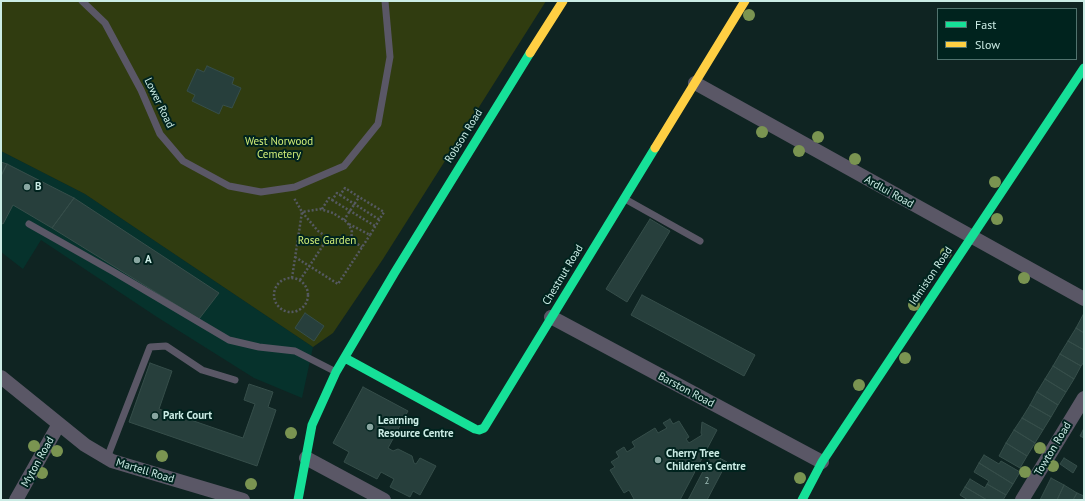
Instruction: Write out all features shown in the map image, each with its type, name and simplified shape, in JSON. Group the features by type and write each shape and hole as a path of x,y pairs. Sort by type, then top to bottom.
{"street":[{"name":"Robson Road","path":"298,500 312,425 336,372 466,156 563,1"},
{"name":"Chestnut Road","path":"345,358 475,429 480,430 484,428 745,1"},
{"name":"Idmiston Road","path":"802,500 822,462 1084,68"},
{"name":"Ardlui Road","path":"695,83 1084,299"},
{"name":"Barston Road","path":"551,317 822,462"},
{"name":"Martell Road","path":"1,377 85,445 112,461 243,500"},
{"name":"Towton Road","path":"1022,500 1084,398"},
{"name":"Myton Road","path":"16,500 59,424"},
{"path":"306,458 384,500"}],"lane":[{"name":"Lower Road","path":"82,1 105,23 141,90 160,134 183,161 229,186 261,192 291,188 344,166 378,124 390,58 386,1"},
{"path":"624,198 700,241"},
{"path":"29,224 229,340 259,347 295,351 336,372"},
{"path":"107,458 150,348 166,346 202,370 235,380"}],"path":[{"path":"291,188 295,202 318,232 328,238 340,241 351,240 362,247"},
{"path":"295,257 338,284 384,212 345,188 340,196"},
{"path":"332,200 337,193 380,220"},
{"path":"346,222 350,211 359,197"},
{"path":"322,209 329,198 375,226"},
{"path":"302,212 314,209 327,210 370,235"},
{"path":"292,278 302,212"},
{"path":"346,222 352,232 351,240"},
{"path":"300,280 328,238"},
{"path":"292,278 300,280 307,289 307,300 305,305 296,312 284,310 276,302 275,291 277,286 281,282 292,278"}],"shaded area":[{"path":"1,151 85,194 313,347 302,398 254,378 157,317 41,240 23,269 1,252"}],"green space":[{"name":"West Norwood Cemetery","path":"1,1 546,1 383,259 333,333 313,347 85,194 1,151"}],"building":[{"path":"207,66 234,78 232,84 241,88 232,108 223,105 219,114 192,101 195,95 187,91 197,69 204,72"},
{"path":"1,162 7,164 1,176"},
{"name":"B","path":"7,164 74,198 52,228 13,205 3,224 1,223 1,176"},
{"name":"A","path":"74,198 219,293 199,319 52,228"},
{"path":"650,219 670,231 627,302 606,289"},
{"path":"642,295 755,355 744,376 631,315"},
{"path":"305,313 324,326 314,341 295,328"},
{"path":"1083,315 1084,316 1084,333 1076,328"},
{"path":"1076,328 1084,333 1084,350 1068,341"},
{"path":"1068,341 1084,350 1084,362 1081,366 1060,354"},
{"path":"1060,354 1081,366 1074,379 1053,366"},
{"name":"Park Court","path":"150,363 172,371 159,409 243,438 255,404 244,400 249,384 273,392 268,407 276,410 257,466 129,422"},
{"path":"1053,366 1074,379 1066,392 1045,379"},
{"path":"1045,379 1066,392 1058,405 1037,392"},
{"name":"Learning Resource Centre","path":"363,387 408,411 388,448 393,451 398,449 412,456 414,463 416,464 420,458 436,466 420,495 413,491 410,497 390,487 394,479 381,472 377,479 344,462 349,452 333,443"},
{"path":"1037,392 1058,405 1051,417 1030,405"},
{"path":"1030,405 1051,417 1043,430 1022,418"},
{"path":"1022,418 1043,430 1035,443 1014,430"},
{"name":"Cherry Tree Children's Centre","path":"670,419 673,424 679,421 689,437 686,439 689,443 702,435 702,422 717,430 680,500 632,500 634,499 629,490 624,493 610,470 615,467 611,462 619,457 616,452 624,447 627,452 635,447 632,442 655,428 658,433 667,428 663,423"},
{"path":"1084,428 1084,438 1080,436"},
{"path":"1014,430 1035,443 1027,456 1006,443"},
{"path":"1006,443 1027,456 1020,468 999,456"},
{"path":"712,454 727,462 707,500 688,500"},
{"path":"984,455 999,464 1001,461 1020,472 1013,484 979,463"},
{"path":"1064,458 1077,466 1073,473 1060,464"},
{"path":"979,463 1013,484 1006,495 987,484 989,481 974,472"},
{"path":"1051,478 1064,485 1057,500 1040,500"},
{"path":"970,479 985,488 987,484 1006,495 1003,500 987,500 965,487"},
{"path":"1064,485 1077,493 1073,500 1057,500"},
{"path":"965,487 987,500 968,500 960,495"},
{"path":"1077,493 1084,496 1084,500 1073,500"}],"traffic: fast":[{"path":"298,500 312,425 336,372 395,272 530,53"},
{"path":"802,500 822,462 1084,68"},
{"path":"345,358 475,429 479,430 484,428 655,148"}],"traffic: slow":[{"path":"530,53 563,1"},
{"path":"655,148 745,1"}],"place":[{"name":"B","path":"27,187"},
{"name":"A","path":"137,260"},
{"name":"Park Court","path":"155,416"},
{"name":"Learning Resource Centre","path":"370,427"},
{"name":"Cherry Tree Children's Centre","path":"658,460"}],"park label":[{"name":"Rose Garden","path":"327,241"}]}
